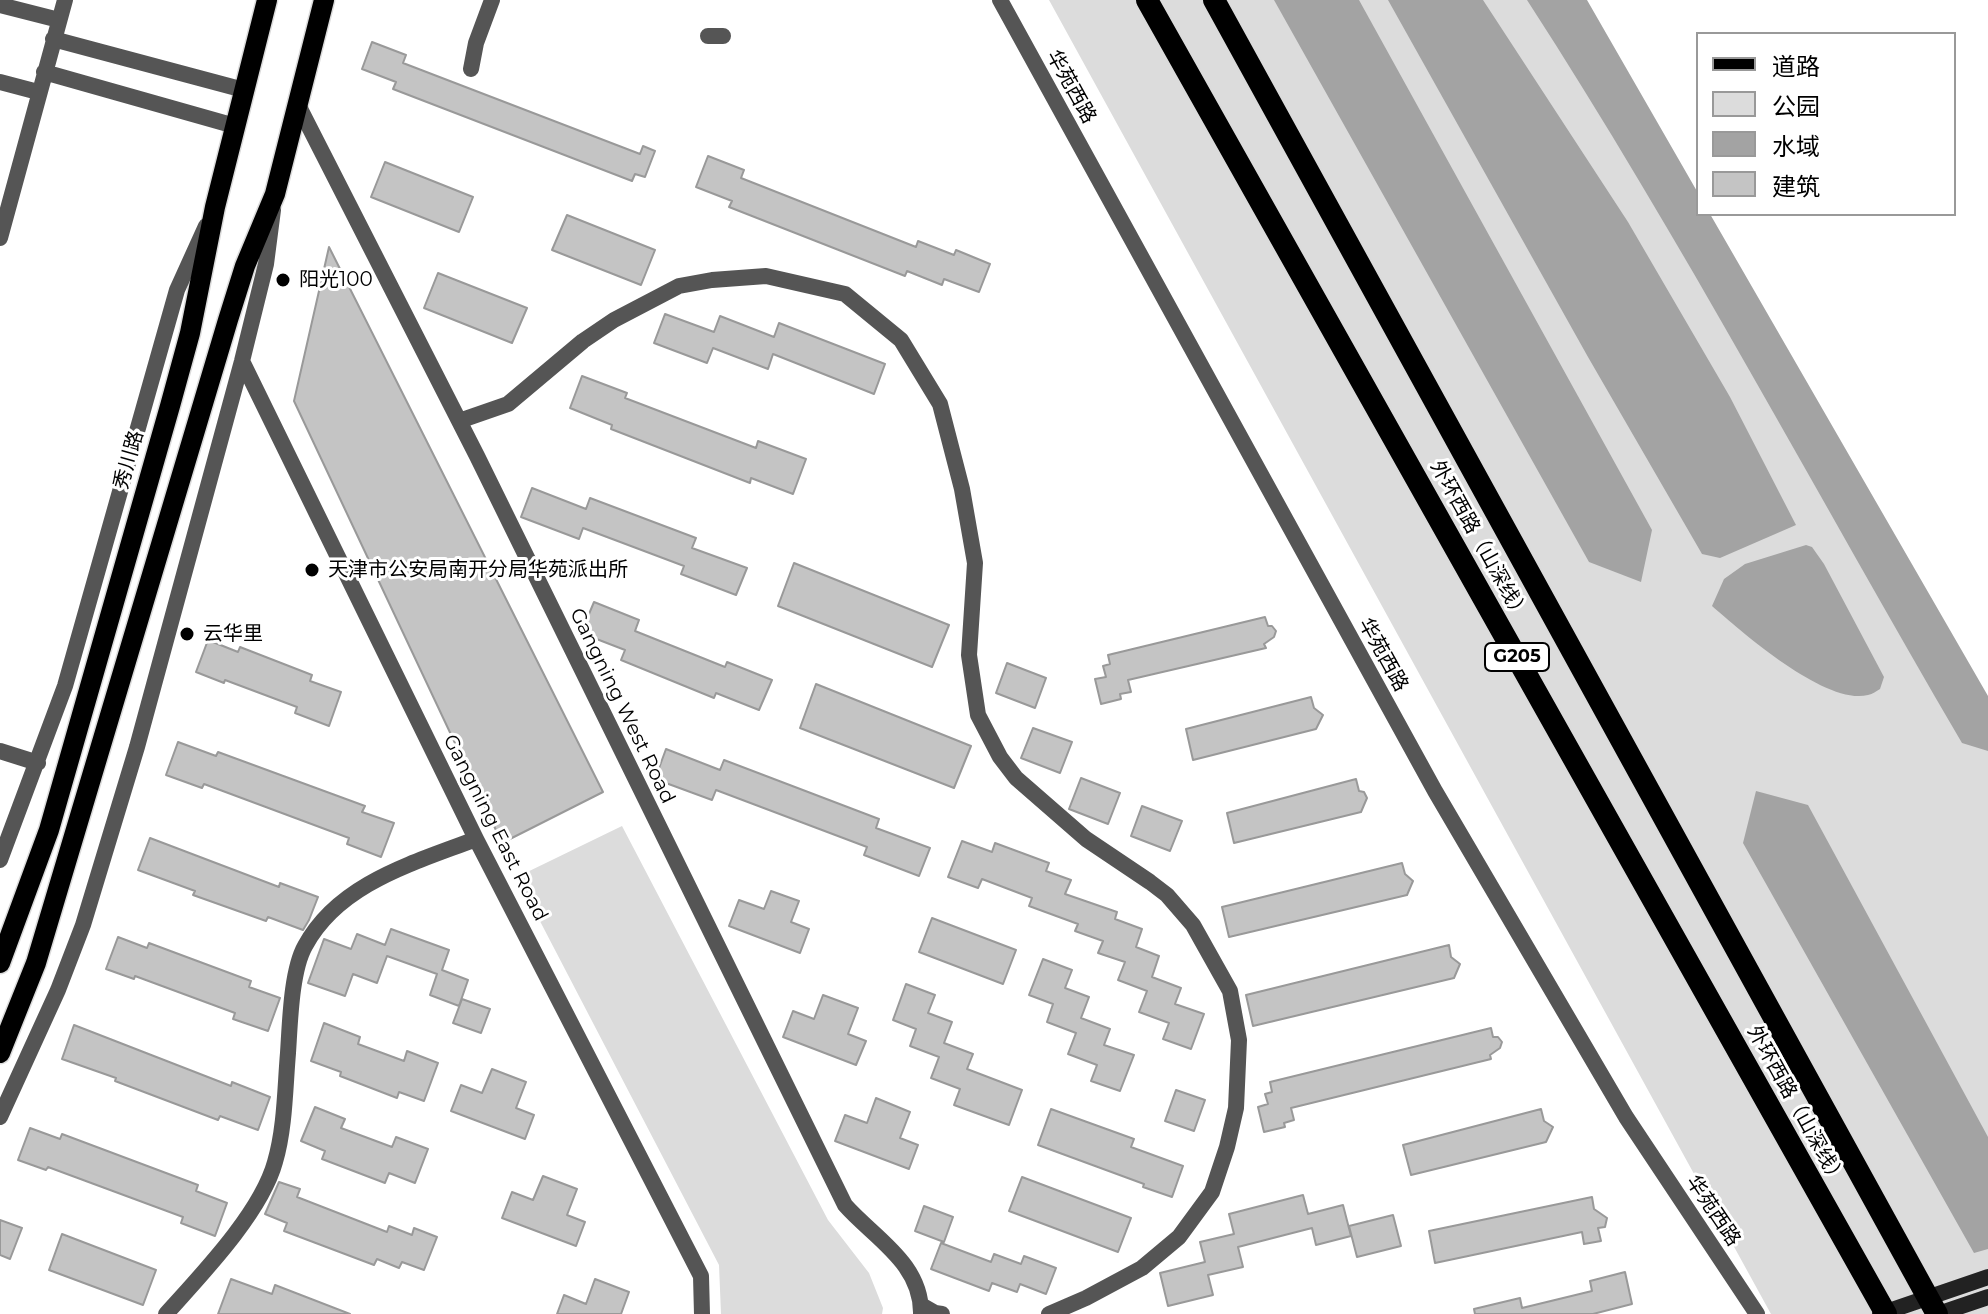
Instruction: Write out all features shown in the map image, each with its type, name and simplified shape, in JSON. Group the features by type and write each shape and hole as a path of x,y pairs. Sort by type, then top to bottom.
{"highway":[{"name":"外环西路（山深线）","path":"1147,0 1884,1314"},
{"name":"外环西路（山深线）","path":"1214,0 1934,1308"}],"main road":[{"name":"秀川路","path":"0,963 6,935 49,830 190,333 215,207 267,0"},
{"path":"0,1053 36,963 228,320 245,266 275,194 324,0"},
{"path":"1934,1308 1988,1277"},
{"path":"1884,1314 1988,1297"}],"street":[{"path":"0,238 65,0"},
{"path":"471,69 476,43 492,0"},
{"name":"华苑西路","path":"1000,0 1435,791 1626,1117 1757,1314"},
{"path":"0,5 59,20"},
{"path":"53,39 244,90"},
{"path":"44,72 235,126"},
{"path":"0,82 38,92"},
{"name":"Gangning West Road","path":"297,103 459,421 845,1205 865,1227 898,1254 914,1282 921,1310"},
{"path":"0,1117 58,990 83,925 141,733 242,361 266,264 275,194"},
{"path":"0,860 65,686 177,290 215,207"},
{"path":"459,421 508,404 583,341 614,320 679,286 766,276 845,294 901,340 940,404 962,489 975,563 969,655 978,715 1000,757 1016,778 1086,839 1167,895 1193,925 1230,991 1239,1040 1236,1108 1212,1192 1179,1237 1142,1268 1049,1314"},
{"name":"Gangning East Road","path":"242,361 476,839 701,1276 702,1314"},
{"path":"0,751 38,763"},
{"path":"166,1314 255,1205 275,1163 285,1092 293,990 304,947 332,910 379,876 476,839"},
{"path":"921,1310 942,1314"}],"green space":[{"path":"1049,0 1568,0 1988,713 1988,1314 1771,1314"},
{"path":"622,826 828,1220 869,1273 883,1308 882,1314 721,1314 719,1265 517,877"}],"water":[{"path":"1274,0 1359,0 1652,530 1641,582 1589,562"},
{"path":"1388,0 1483,0 1628,222 1730,397 1796,525 1720,558 1702,554"},
{"path":"1527,0 1587,0 1696,190 1696,216 1711,216 1988,696 1988,751 1962,743 1695,276"},
{"path":"1806,545 1812,547 1824,564 1884,677 1880,689 1871,694 1850,695 1808,679 1763,648 1712,606 1724,579 1745,564"},
{"path":"1756,791 1808,805 1988,1137 1988,1249 1974,1253 1743,843"}],"building":[{"path":"372,42 406,55 403,63 640,154 643,146 655,151 645,177 635,174 632,181 393,89 396,82 362,69"},
{"path":"708,156 744,170 741,178 916,247 918,241 954,255 956,250 990,264 979,292 944,279 942,285 907,271 905,276 729,207 732,201 696,187"},
{"path":"385,162 473,197 459,232 371,197"},
{"path":"567,215 655,250 641,285 552,250"},
{"path":"329,247 603,792 502,843 294,401"},
{"path":"438,273 527,308 512,343 424,308"},
{"path":"665,314 714,332 720,316 774,337 779,323 885,364 874,394 773,354 768,369 713,348 707,363 654,343"},
{"path":"582,376 627,393 625,398 756,448 758,441 806,459 793,494 751,478 750,483 611,429 612,425 570,408"},
{"path":"532,488 586,509 590,498 696,538 692,548 747,568 736,595 681,574 684,566 583,528 579,539 521,517"},
{"path":"794,563 949,625 932,667 778,606"},
{"path":"594,602 639,620 635,631 725,667 727,662 772,680 759,710 716,693 714,698 621,660 625,650 581,633"},
{"path":"1265,617 1268,626 1276,631 1274,637 1264,644 1266,648 1128,680 1131,692 1120,694 1121,699 1101,704 1095,679 1106,677 1103,666 1110,664 1108,655"},
{"path":"208,640 238,652 240,647 312,675 310,681 341,692 329,726 295,713 297,707 196,672"},
{"path":"1007,663 1046,678 1035,708 996,693"},
{"path":"816,684 971,746 954,788 800,728"},
{"path":"1311,697 1314,708 1323,715 1316,729 1193,760 1186,729"},
{"path":"1033,728 1072,742 1060,773 1021,758"},
{"path":"178,742 216,756 218,752 365,806 362,812 394,823 381,857 347,844 349,838 204,784 202,788 166,775"},
{"path":"666,749 720,770 724,760 879,819 876,828 930,848 919,876 864,855 867,847 716,790 712,800 655,779"},
{"path":"1081,778 1120,793 1108,824 1069,809"},
{"path":"1356,779 1359,791 1364,792 1367,798 1361,812 1234,843 1227,813"},
{"path":"1142,806 1182,821 1170,851 1131,836"},
{"path":"150,838 279,887 280,883 318,897 309,920 303,930 268,917 266,921 193,895 195,891 138,870"},
{"path":"962,841 992,852 995,843 1049,863 1046,871 1071,880 1065,894 1117,912 1115,919 1142,929 1136,947 1159,956 1152,977 1181,988 1175,1004 1204,1014 1191,1049 1163,1039 1169,1023 1139,1012 1147,991 1118,980 1125,962 1098,953 1103,941 1075,931 1078,924 1029,906 1032,898 982,879 978,888 948,877"},
{"path":"1402,863 1405,874 1413,881 1407,895 1229,937 1222,907"},
{"path":"771,891 799,901 791,922 809,929 800,953 729,926 739,900 764,909"},
{"path":"932,918 1016,950 1003,984 919,952"},
{"path":"391,929 449,950 442,970 468,980 459,1006 430,995 437,974 387,956 377,983 353,974 345,996 308,983 324,939 351,949 357,934 385,945"},
{"path":"118,937 147,948 149,943 251,981 249,987 280,998 268,1031 233,1019 235,1013 135,976 134,979 106,969"},
{"path":"1449,945 1451,957 1460,964 1454,978 1253,1026 1246,995"},
{"path":"1043,959 1072,970 1065,988 1089,997 1081,1018 1110,1029 1104,1045 1134,1055 1120,1091 1091,1081 1097,1065 1068,1054 1076,1033 1047,1022 1053,1004 1029,995"},
{"path":"906,984 935,995 928,1013 952,1022 944,1043 973,1054 967,1069 1022,1090 1009,1125 954,1105 960,1089 931,1078 939,1057 910,1046 916,1029 893,1020"},
{"path":"823,995 858,1008 848,1034 866,1041 856,1065 783,1037 793,1011 814,1019"},
{"path":"462,999 490,1009 481,1033 453,1023"},
{"path":"324,1023 360,1037 358,1044 404,1061 407,1051 438,1063 424,1101 399,1092 397,1098 311,1061"},
{"path":"74,1025 231,1086 232,1082 270,1097 258,1130 220,1116 218,1120 62,1059"},
{"path":"1491,1028 1493,1037 1498,1037 1502,1042 1500,1048 1490,1055 1491,1059 1291,1108 1294,1120 1284,1123 1285,1127 1264,1132 1258,1107 1268,1104 1265,1094 1272,1092 1270,1082"},
{"path":"492,1069 526,1082 516,1108 534,1115 525,1139 451,1111 461,1085 482,1093"},
{"path":"1176,1090 1205,1100 1194,1131 1165,1121"},
{"path":"876,1098 910,1112 900,1138 918,1145 909,1169 835,1141 845,1115 867,1123"},
{"path":"315,1107 345,1119 341,1128 392,1147 396,1137 428,1149 415,1183 389,1173 385,1183 322,1159 325,1151 301,1141"},
{"path":"1051,1109 1134,1139 1131,1147 1183,1166 1172,1197 1038,1145"},
{"path":"1541,1109 1544,1121 1553,1127 1546,1142 1411,1175 1403,1145"},
{"path":"30,1128 60,1139 62,1134 198,1185 196,1191 227,1203 215,1236 181,1223 183,1217 48,1167 46,1170 18,1160"},
{"path":"543,1176 577,1189 567,1215 585,1222 576,1246 502,1218 512,1192 533,1200"},
{"path":"1022,1177 1131,1218 1118,1252 1009,1211"},
{"path":"279,1182 300,1189 297,1197 387,1232 389,1226 412,1235 414,1228 437,1237 424,1270 402,1262 399,1268 377,1259 374,1265 284,1231 287,1223 265,1214"},
{"path":"1303,1195 1308,1214 1343,1205 1351,1236 1316,1245 1312,1228 1238,1247 1243,1267 1208,1275 1213,1295 1168,1306 1160,1273 1205,1262 1200,1242 1234,1234 1229,1214"},
{"path":"1592,1197 1594,1209 1607,1218 1605,1227 1598,1228 1601,1241 1584,1244 1582,1232 1435,1263 1429,1231"},
{"path":"924,1206 953,1217 944,1242 915,1231"},
{"path":"1393,1215 1401,1246 1357,1257 1349,1226"},
{"path":"0,1220 22,1228 10,1259 0,1255"},
{"path":"62,1234 156,1270 143,1305 49,1270"},
{"path":"941,1243 991,1262 994,1254 1021,1264 1024,1256 1056,1268 1046,1294 1020,1284 1017,1292 992,1283 989,1291 931,1269"},
{"path":"1625,1272 1632,1304 1593,1314 1475,1314 1474,1309 1520,1298 1522,1308 1592,1291 1590,1281"},
{"path":"231,1279 272,1294 275,1285 350,1314 218,1314"},
{"path":"595,1279 629,1292 621,1314 557,1314 564,1295 586,1304"}],"place":[{"name":"阳光100","path":"283,280"},
{"name":"天津市公安局南开分局华苑派出所","path":"312,570"},
{"name":"云华里","path":"187,634"}]}
